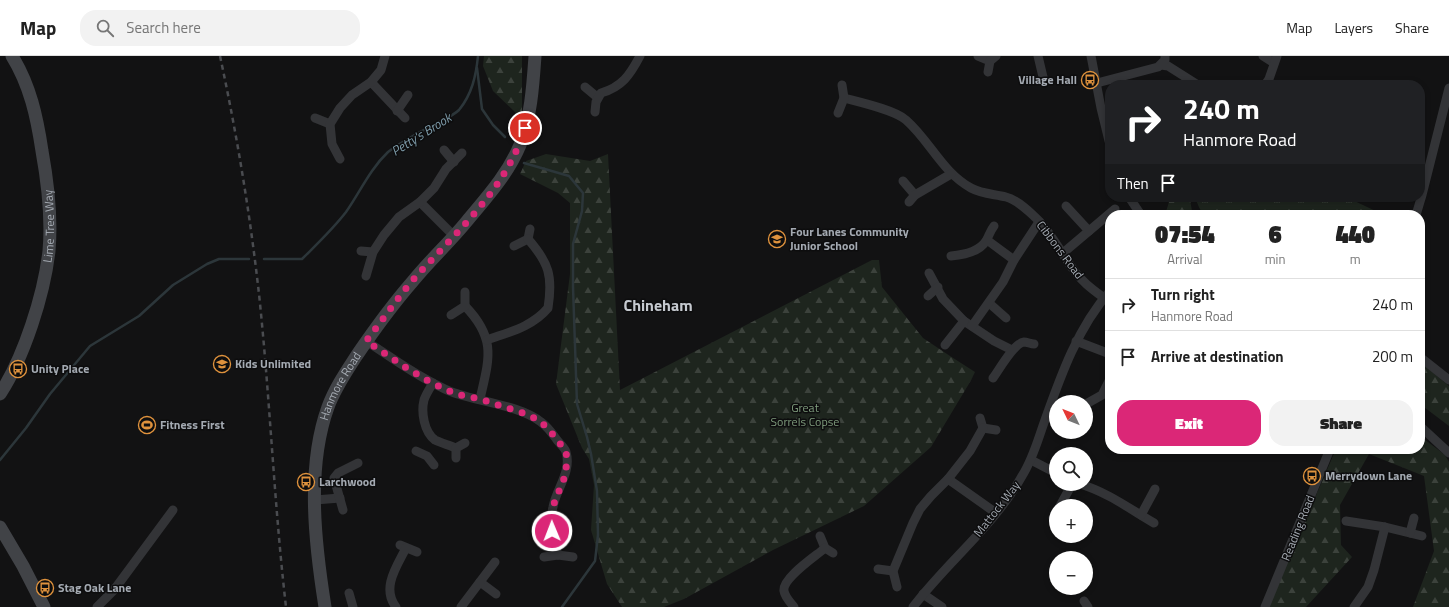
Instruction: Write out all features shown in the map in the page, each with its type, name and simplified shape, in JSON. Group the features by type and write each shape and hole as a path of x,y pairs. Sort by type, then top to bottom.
{"street":[{"name":"Lime Tree Way","path":"0,394 17,363 33,320 47,258 50,228 50,208 39,128 28,88 12,56"},
{"path":"340,159 332,144 330,124 340,108 352,95 371,82 381,70 385,56"},
{"name":"Hanmore Road","path":"325,607 317,556 315,475 318,451 329,406 342,377 366,341 412,281 454,236 498,184 518,149 525,128 533,88 535,56"},
{"path":"595,112 597,97 601,93 615,88 623,82 640,56"},
{"path":"978,56 993,59 988,72"},
{"path":"1038,56 1043,77"},
{"path":"1091,56 1105,124"},
{"path":"1108,80 1158,67 1165,60 1165,56"},
{"path":"1263,56 1275,59 1268,80"},
{"path":"1161,65 1168,66 1190,80"},
{"path":"1097,83 1105,81"},
{"path":"371,82 405,118"},
{"path":"838,113 844,98 842,85"},
{"path":"585,87 597,97"},
{"path":"1425,183 1449,88"},
{"path":"397,111 408,96"},
{"name":"Cibbons Road","path":"844,98 880,108 905,119 924,139 951,174 971,188 984,193 1007,197 1018,203 1040,222 1063,253 1072,269 1085,284 1104,298"},
{"path":"315,118 330,124"},
{"path":"444,150 454,162"},
{"path":"366,276 373,252 384,235 399,217 420,202 434,188 446,169 462,154"},
{"path":"909,202 915,195 951,174"},
{"path":"903,181 915,195"},
{"path":"420,202 454,236"},
{"path":"1066,206 1089,231"},
{"path":"1063,253 1105,217"},
{"path":"972,326 1003,282 1014,260 1040,222"},
{"path":"951,256 963,255 977,249 987,240 990,227"},
{"path":"528,239 530,229"},
{"path":"514,246 528,239"},
{"path":"487,340 521,328 534,321 548,308 551,280 545,263 528,239"},
{"path":"987,240 1014,260"},
{"path":"361,251 373,252"},
{"path":"929,272 943,299 964,321 994,341 1012,350"},
{"path":"928,296 938,287"},
{"path":"465,292 465,306 471,313 487,340 489,351 488,363 480,399"},
{"name":"Mattock Way","path":"913,607 1010,496 1031,460 1045,419 1076,341 1092,312 1104,298"},
{"path":"989,303 1006,318"},
{"path":"452,315 465,306"},
{"path":"946,345 964,321"},
{"path":"366,341 432,383 456,394 480,399 529,415 541,422 550,431 566,451 567,461 565,476 553,506 551,521 558,555"},
{"path":"1076,341 1105,352"},
{"path":"993,378 1012,350 1025,342 1034,344"},
{"path":"1425,361 1449,380"},
{"path":"432,383 424,399 423,412 426,426 430,435 436,440 456,448 465,444"},
{"path":"1093,402 1105,398"},
{"path":"897,587 893,571 912,523 920,509 948,479 970,451 983,428 980,418"},
{"path":"983,428 996,430"},
{"path":"1425,431 1449,453"},
{"path":"427,456 436,440"},
{"path":"456,448 456,458"},
{"path":"416,451 427,456 434,465"},
{"name":"Reading Road","path":"1264,607 1275,585 1325,454"},
{"path":"1031,460 1049,469"},
{"path":"343,510 334,478 338,473 358,463"},
{"path":"948,479 996,513"},
{"path":"1093,488 1106,494 1154,523"},
{"path":"1141,516 1155,489"},
{"path":"315,500 340,498"},
{"path":"97,607 114,590 173,510"},
{"path":"1410,533 1414,518"},
{"path":"1346,521 1385,527 1422,536"},
{"path":"0,527 23,566 44,607"},
{"path":"1354,607 1368,586 1376,563 1385,527"},
{"path":"794,607 784,590 785,583 792,576 829,550 820,536"},
{"path":"392,606 390,581 403,546 418,552"},
{"path":"544,557 558,555 573,557"},
{"path":"461,607 495,562"},
{"path":"878,568 893,571"},
{"path":"480,582 496,594"},
{"path":"349,593 352,607"},
{"path":"923,594 942,607"}],"green space":[{"path":"484,56 522,56 522,113 516,113 493,91 483,66"},
{"name":"Great Sorrels Copse","path":"546,154 590,161 608,154 620,390 872,260 879,260 882,287 923,338 975,372 931,447 864,506 773,550 684,599 664,607 622,607 607,584 591,530 594,485 589,459 582,448 556,384 570,274 570,203 558,193 520,174 526,161"},
{"path":"1169,202 1190,202 1192,210 1167,210"},
{"path":"1196,202 1357,202 1373,210 1200,210"},
{"path":"1425,366 1449,386 1449,426 1425,408"},
{"path":"1425,440 1445,455 1449,462 1449,607 1413,607 1434,551 1424,476 1369,454 1425,454"},
{"path":"1334,454 1369,454 1340,505 1341,545 1352,557 1306,607 1268,607"}],"waterway":[{"name":"Petty's Brook","path":"264,259 302,259 346,212 370,173 388,152 405,140 457,112 467,98 473,84 478,56"},
{"path":"477,68 482,109 493,125 505,137"},
{"path":"524,163 569,176 583,193 582,211 573,244 577,404 591,454 597,491 598,535 595,561 562,607"},
{"path":"0,460 26,428 50,394 90,346 139,316 173,285 207,264 219,259 249,259"}],"railway":[{"path":"220,56 232,115 252,234 263,333 278,529 286,607"}],"place":[{"name":"Village Hall","path":"1090,80"},
{"name":"Four Lanes Community Junior School","path":"777,239"},
{"name":"Kids Unlimited","path":"222,364"},
{"name":"Unity Place","path":"18,369"},
{"name":"Fitness First","path":"147,425"},
{"name":"Merrydown Lane","path":"1312,476"},
{"name":"Larchwood","path":"306,482"},
{"name":"Stag Oak Lane","path":"45,588"}],"district":[{"name":"Chineham","path":"658,305"}],"route":[{"path":"525,128 512,160 498,184 454,236 412,281 366,341 432,383 456,394 480,399 529,415 541,422 550,431 566,451 567,461 565,476 553,506 551,521 552,531"}]}
